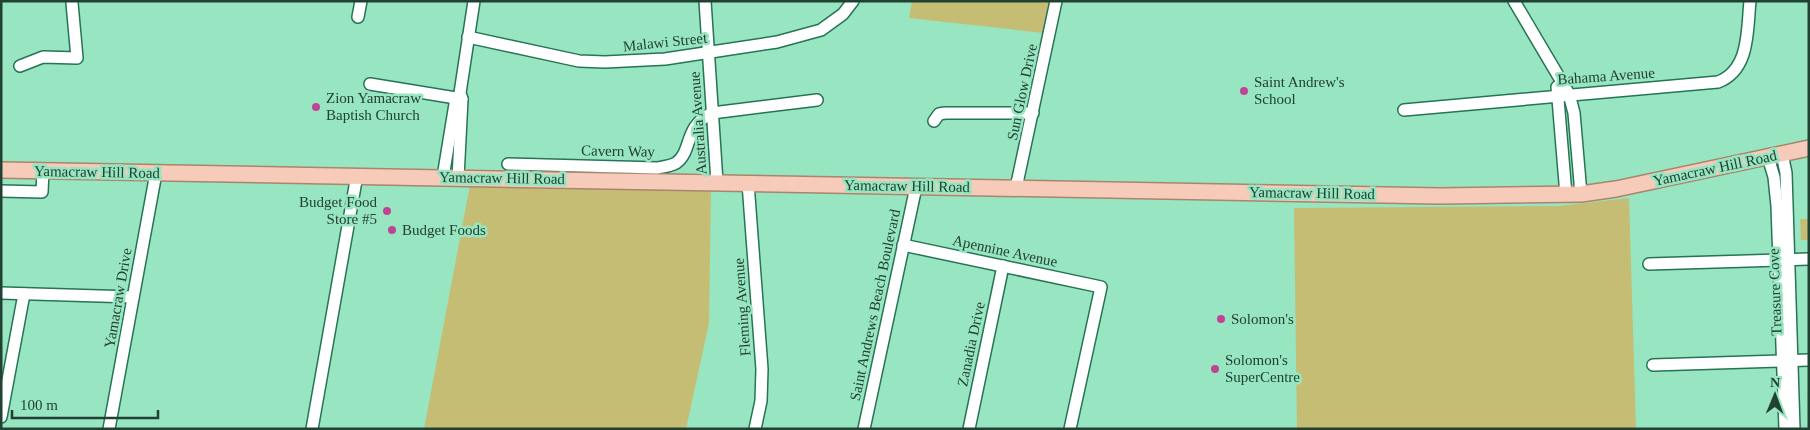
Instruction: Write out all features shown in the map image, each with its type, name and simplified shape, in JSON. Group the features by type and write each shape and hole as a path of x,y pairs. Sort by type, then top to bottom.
{"main road":[{"name":"Yamacraw Hill Road","path":"1,170 1440,196 1566,195 1616,189 1809,148"}],"street":[{"path":"358,17 361,1"},
{"path":"443,177 459,96 474,1"},
{"name":"Australia Avenue","path":"705,1 717,182"},
{"name":"Malawi Street","path":"468,37 580,61 634,61 708,53 777,42 821,30 838,18 853,1"},
{"name":"Sun Glow Drive","path":"1016,188 1034,113 1056,1"},
{"path":"1514,1 1556,73 1574,113 1581,194"},
{"name":"Bahama Avenue","path":"1404,110 1564,94 1693,85 1726,79 1733,74 1741,59 1750,1"},
{"path":"20,66 42,57 77,58 72,3"},
{"path":"370,84 459,96"},
{"path":"1564,94 1566,195"},
{"path":"458,178 459,96"},
{"path":"712,112 817,100"},
{"name":"Cavern Way","path":"508,164 657,168 670,166 679,160 694,125 701,118 712,112"},
{"path":"934,121 939,114 945,113 1034,113"},
{"name":"Treasure Cove","path":"1775,156 1786,173 1784,260 1787,361 1794,429"},
{"path":"1,191 42,192 43,170"},
{"name":"Yamacraw Drive","path":"109,429 156,173"},
{"path":"312,429 357,175"},
{"name":"Fleming Avenue","path":"748,182 762,369 761,401 755,429"},
{"name":"Saint Andrews Beach Boulevard","path":"864,429 916,187"},
{"name":"Apennine Avenue","path":"903,245 1101,287 1070,429"},
{"path":"1649,264 1809,259"},
{"name":"Zanadia Drive","path":"968,429 1003,266"},
{"path":"1,293 133,297"},
{"path":"1,417 24,294"},
{"path":"1653,365 1809,360"},
{"name":"Treasure Cove","path":"1784,429 1787,361"}],"shaded area":[{"path":"912,1 1049,1 1044,33 909,18"},
{"path":"470,185 711,188 709,323 686,429 424,429"},
{"path":"1629,198 1636,429 1297,429 1294,208 1559,206"},
{"path":"1800,219 1809,219 1809,240 1801,240"}],"place":[{"name":"Saint Andrew's School","path":"1244,91"},
{"name":"Zion Yamacraw Baptish Church","path":"316,107"},
{"name":"Budget Food Store #5","path":"387,211"},
{"name":"Budget Foods","path":"392,230"},
{"name":"Solomon's","path":"1221,319"},
{"name":"Solomon's SuperCentre","path":"1215,369"}]}
